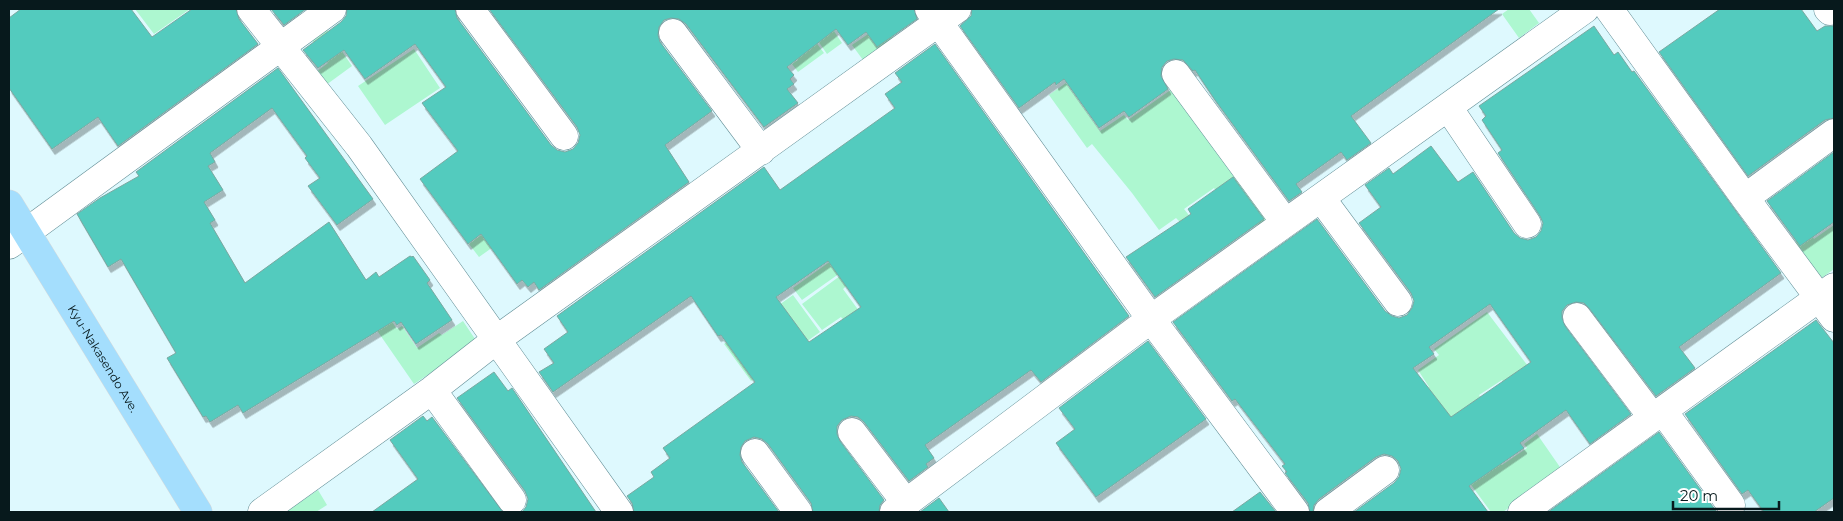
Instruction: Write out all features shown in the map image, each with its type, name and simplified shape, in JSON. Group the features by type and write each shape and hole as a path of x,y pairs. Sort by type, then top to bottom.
{"main road":[{"name":"Kyu-Nakasendo Ave.","path":"9,204 17,239 198,512"}],"street":[{"path":"251,9 359,146 619,512"},
{"path":"17,239 332,9"},
{"path":"470,9 564,136"},
{"path":"852,432 900,507 1151,319 1585,9"},
{"path":"1522,512 1658,414 1829,301 1745,198 1609,9"},
{"path":"262,512 432,390 496,340 761,150 942,13 1151,319 1295,512"},
{"path":"673,33 761,150"},
{"path":"1176,74 1285,222"},
{"path":"1448,107 1527,224"},
{"path":"1745,198 1834,133"},
{"path":"1321,198 1398,302"},
{"path":"1577,317 1731,505"},
{"path":"432,390 512,500"},
{"path":"756,453 798,512"},
{"path":"1328,512 1385,470"}],"green space":[{"path":"135,9 190,9 154,34"},
{"path":"759,9 791,9 824,53 798,72 792,64 798,60 782,38 756,11"},
{"path":"796,9 819,9 842,43 827,54"},
{"path":"1509,9 1529,9 1539,23 1519,38 1502,14"},
{"path":"883,24 893,38 863,60 852,45"},
{"path":"326,28 352,66 326,85 316,72 328,63 311,39"},
{"path":"414,49 440,88 385,125 358,86"},
{"path":"1066,83 1100,131 1124,115 1128,120 1172,89 1271,220 1263,226 1254,224 1245,231 1214,188 1184,209 1192,219 1183,225 1176,218 1159,230 1092,144 1087,148 1049,95"},
{"path":"1002,139 1011,152 802,300 793,288"},
{"path":"555,203 479,257 469,244 502,220"},
{"path":"1834,225 1834,269 1820,279 1794,243 1809,232 1814,239"},
{"path":"844,273 851,282 843,289 897,363 883,373 841,317 822,330 802,304"},
{"path":"363,280 397,329 402,326 417,348 439,333 442,335 463,321 477,342 414,384 349,290"},
{"path":"793,295 820,332 751,381 724,344"},
{"path":"1487,312 1550,395 1526,412 1502,380 1479,395 1482,400 1451,422 1411,400 1429,387 1418,370 1439,355 1434,349"},
{"path":"1537,434 1562,470 1503,512 1491,512 1469,482 1499,461 1502,465 1527,448 1524,444"},
{"path":"318,490 327,505 316,512 285,512"}],"building":[{"path":"21,9 131,9 152,37 192,9 236,9 239,19 258,44 118,146 98,117 52,149 9,88 9,18"},
{"path":"271,9 306,9 284,25"},
{"path":"347,9 455,9 457,18 551,145 557,150 565,152 573,149 578,143 580,135 577,127 489,9 914,9 917,19 877,47 866,32 848,45 836,29 787,67 794,75 790,79 794,84 787,89 798,103 764,127 686,24 679,19 671,18 664,20 659,27 658,35 660,42 712,111 665,145 689,182 539,290 534,282 528,287 522,280 517,284 481,234 468,244 420,179 458,151 422,103 446,87 415,44 365,79 344,50 318,68 303,50 341,22 346,16"},
{"path":"972,9 1499,9 1351,116 1371,143 1347,160 1341,152 1296,184 1302,192 1289,201 1195,70 1193,71 1183,60 1174,59 1167,61 1162,67 1161,76 1168,89 1129,117 1124,111 1099,128 1064,79 1056,85 1055,82 1019,108 960,26 971,16"},
{"path":"1720,9 1801,9 1817,31 1825,26 1834,26 1834,118 1825,120 1748,176 1659,52"},
{"path":"1594,26 1614,55 1618,52 1632,72 1634,71 1781,273 1679,347 1695,368 1656,396 1589,308 1584,303 1576,302 1567,305 1562,311 1565,326 1631,414 1590,444 1566,410 1520,443 1524,448 1469,486 1488,512 1354,512 1394,483 1399,477 1401,469 1398,461 1392,456 1384,454 1376,457 1319,499 1314,505 1313,512 1310,512 1308,503 1285,473 1287,472 1282,466 1285,464 1235,399 1232,401 1173,322 1317,219 1385,311 1399,318 1407,315 1414,301 1411,293 1359,223 1381,207 1365,185 1389,168 1393,174 1431,146 1458,182 1473,172 1514,233 1520,238 1528,240 1536,237 1541,231 1543,223 1540,216 1498,153 1502,150 1482,120 1486,116 1479,106","holes":["1490,304 1531,362 1451,417 1413,368 1434,354 1429,347"]},
{"path":"935,44 1129,316 1041,382 1031,370 925,445 934,458 926,464 928,467 909,481 864,422 858,417 851,416 842,420 837,426 837,434 840,441 884,500 880,505 879,512 813,512 811,503 768,444 762,439 754,437 745,441 741,447 740,455 742,462 779,512 634,512 632,503 627,496 654,477 651,472 670,458 663,448 755,382 721,335 718,336 691,296 553,392 539,372 554,363 544,349 568,332 557,316 764,167 780,190 895,108 885,94 902,82 895,73","holes":["828,261 861,307 809,342 776,297"]},
{"path":"278,68 373,199 337,225 308,186 320,178 305,158 307,156 272,108 210,153 215,162 208,166 223,190 204,202 215,220 210,223 245,283 329,222 366,280 376,272 379,277 410,256 413,256 430,280 427,283 452,320 416,344 401,322 397,325 394,321 243,413 238,405 210,422 206,416 203,417 167,358 176,353 121,259 108,267 77,214 100,198 139,176 136,172"},
{"path":"1834,152 1834,222 1800,246 1767,201"},
{"path":"1233,177 1264,219 1155,297 1126,257 1191,214 1188,209"},
{"path":"1816,320 1834,343 1834,498 1814,512 1764,512 1748,490 1742,494 1685,414"},
{"path":"1148,341 1206,419 1096,497 1056,443 1075,429 1059,408"},
{"path":"494,372 508,391 512,388 596,512 522,512 526,507 528,499 525,491 457,398"},
{"path":"423,416 427,421 432,417 503,512 372,512 418,479 390,440"},
{"path":"1659,432 1716,511 1548,512"},
{"path":"1260,492 1276,512 1232,512"},
{"path":"939,498 949,512 920,512"}]}
